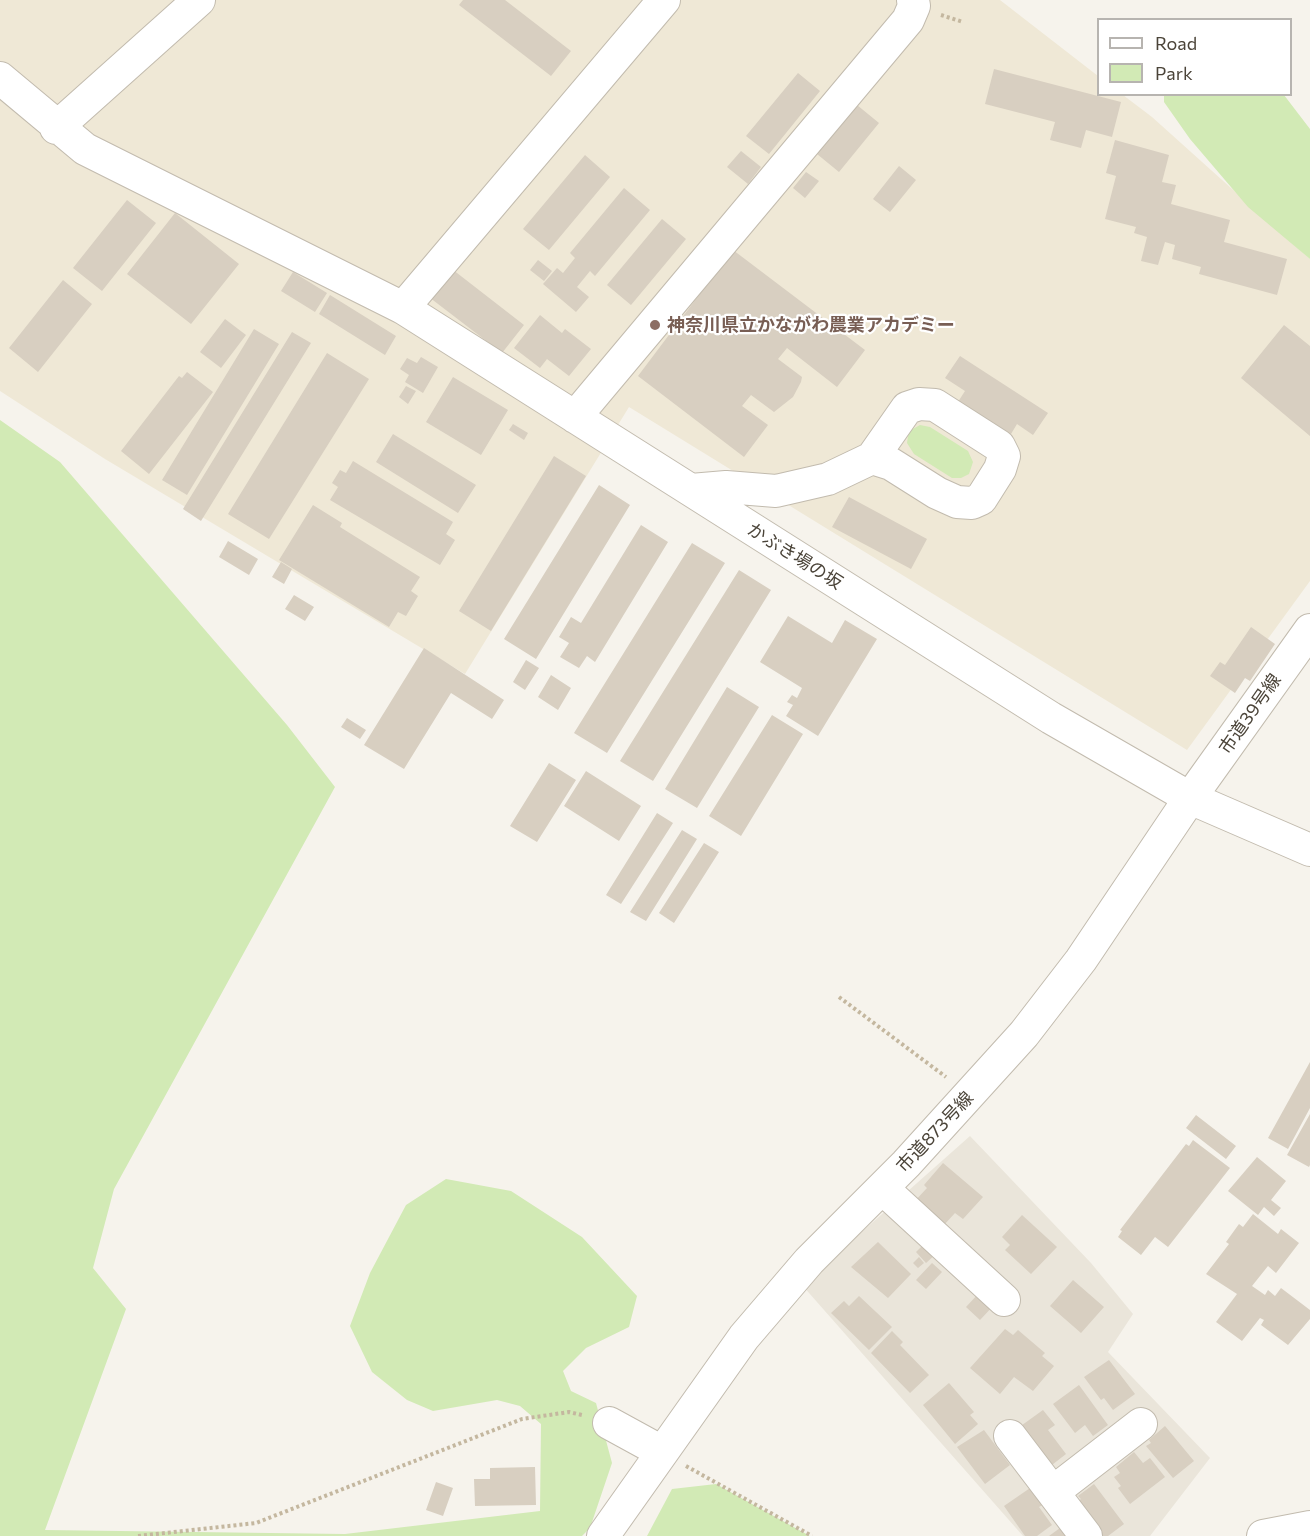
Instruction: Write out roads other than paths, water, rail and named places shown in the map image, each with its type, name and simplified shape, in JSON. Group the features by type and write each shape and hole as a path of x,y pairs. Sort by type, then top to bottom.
{"street":[{"path":"57,128 199,0"},
{"path":"403,308 664,0"},
{"path":"575,417 908,20 914,6 913,0"},
{"name":"かぶき場の坂","path":"0,78 57,128 85,149 403,308 1051,718 1191,798 1310,850"},
{"path":"691,490 726,487 776,491 828,479 872,458"},
{"name":"市道39号線","path":"1191,798 1310,630"},
{"name":"市道873号線","path":"603,1536 744,1337 809,1261 970,1097 1024,1034 1081,960 1191,798"},
{"path":"882,1188 1004,1300"},
{"path":"609,1423 662,1452"},
{"path":"1053,1492 1141,1424"},
{"path":"1010,1436 1086,1536"},
{"path":"1263,1536 1310,1527"}],"place":[{"name":"神奈川県立かながわ農業アカデミー","path":"655,325"}]}
